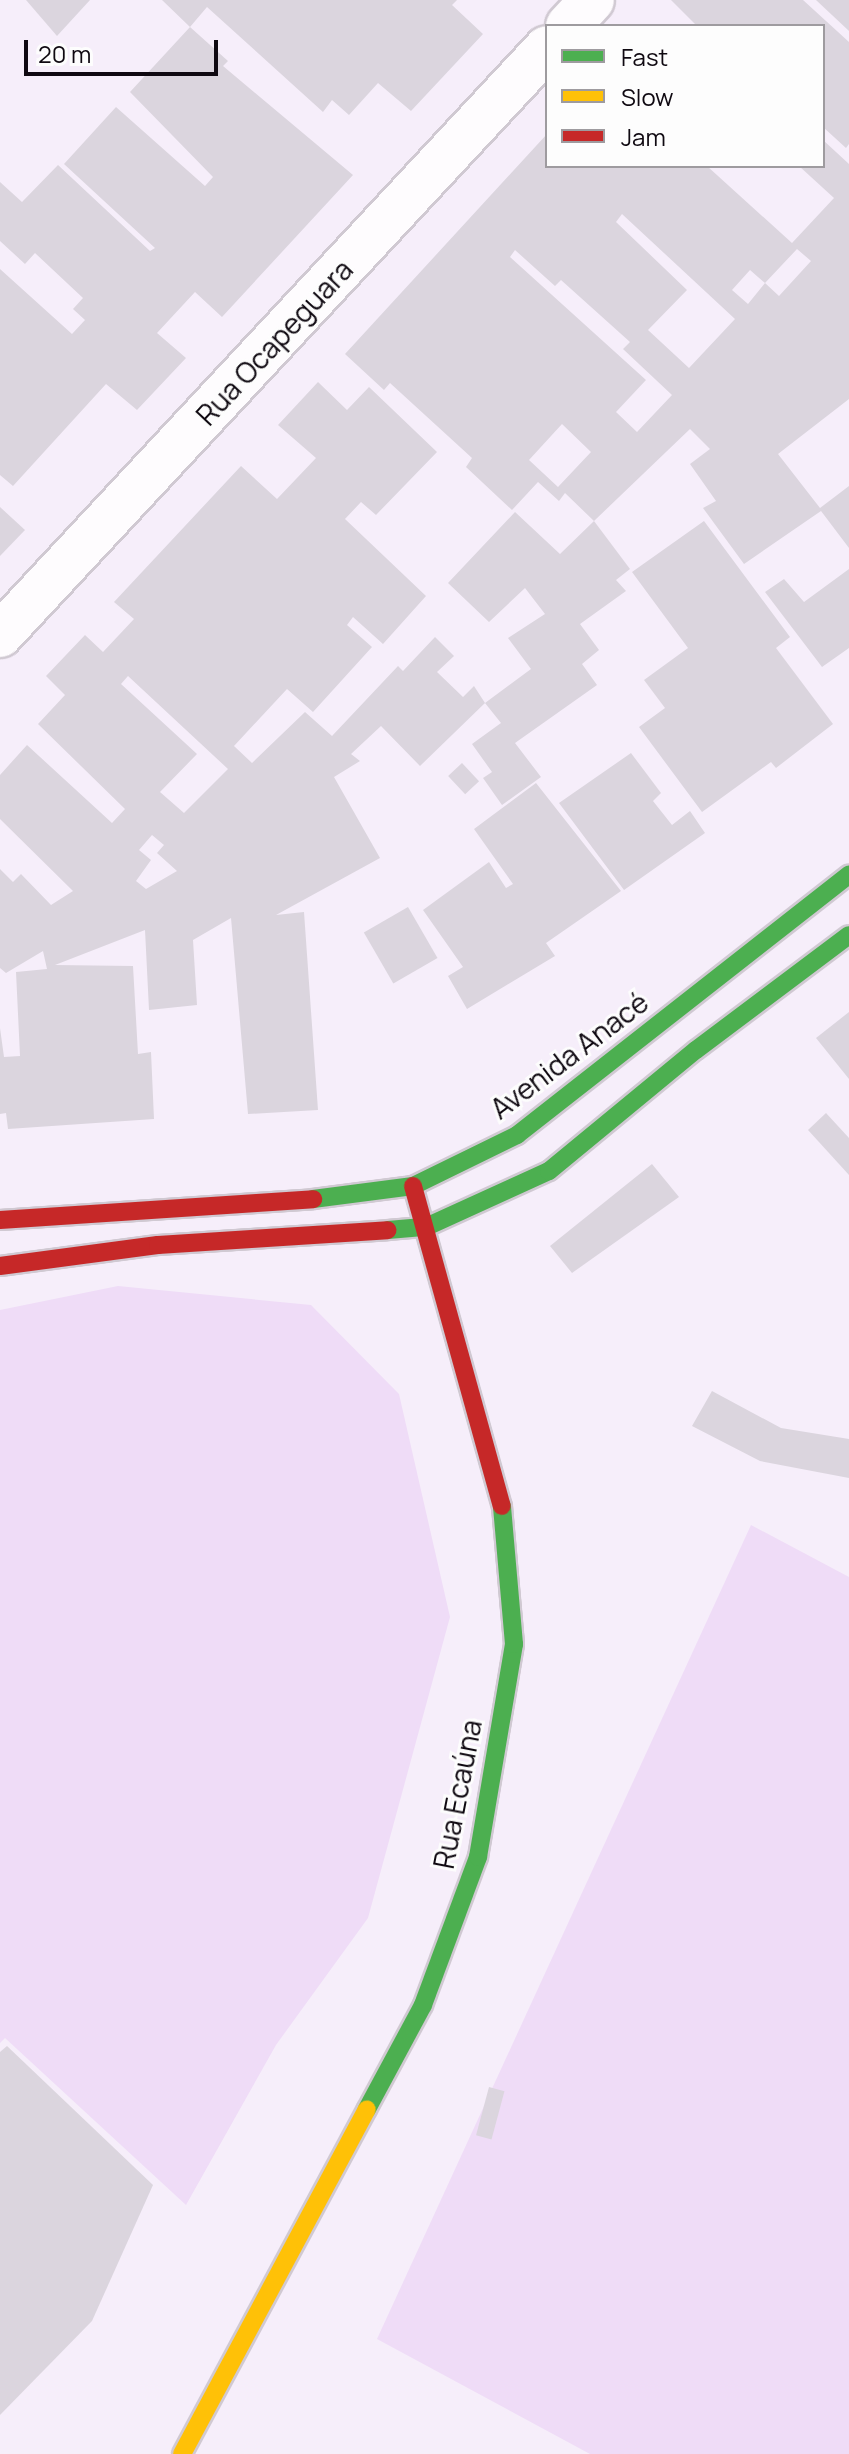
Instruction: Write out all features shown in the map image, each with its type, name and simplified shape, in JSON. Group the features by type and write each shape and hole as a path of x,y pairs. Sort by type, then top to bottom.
{"street":[{"path":"570,24 592,0"},
{"name":"Rua Ocapeguara","path":"0,635 545,50"},
{"name":"Avenida Anacé","path":"0,1266 158,1245 426,1227 549,1171 631,1073 849,875"},
{"name":"Avenida Anacé","path":"0,1220 330,1198 413,1186 517,1135 631,1073 849,935"},
{"name":"Rua Ecaúna","path":"182,2454 423,2005 478,1857 514,1644 505,1515 413,1186"}],"shaded area":[{"path":"118,1286 311,1305 399,1394 450,1617 368,1918 276,2045 186,2205 5,2038 0,2043 0,1310"},
{"path":"751,1525 849,1577 849,2454 590,2454 377,2339"}],"building":[{"path":"26,0 90,0 57,36"},
{"path":"162,0 457,0 452,5 483,34 411,111 378,83 349,115 332,100 323,112 207,7 190,27"},
{"path":"671,0 803,0 849,42 849,144 846,148 825,129 825,24 695,24"},
{"path":"816,0 849,0 849,31"},
{"path":"190,27 228,61 223,66 353,175 222,317 195,292 157,333 186,358 137,410 106,384 13,486 0,475 0,269 72,334 85,320 73,309 83,298 35,253 25,264 0,241 0,182 22,202 58,165 150,251 155,248 64,164 116,107 205,186 213,177 130,92"},
{"path":"545,136 545,168 709,168 792,243 834,198 801,168 825,168 825,142 849,164 849,399 778,454 820,508 849,486 849,548 821,511 744,564 703,508 716,501 690,464 710,449 690,429 594,521 565,493 559,501 538,482 512,510 466,467 472,458 390,383 384,390 345,354","holes":["622,214 735,319 689,368 648,330 687,290 616,222","797,249 811,261 779,296 765,283","515,250 555,286 561,280 630,342 623,349 672,395 637,432 616,412 646,380 510,257","750,270 765,283 748,304 732,290","562,424 591,452 558,487 529,460"]},
{"path":"318,382 347,410 369,387 437,452 376,515 361,502 345,519 426,596 383,644 353,617 347,625 372,647 313,712 287,689 234,746 252,763 305,712 332,736 398,666 403,671 435,637 454,656 437,672 463,697 474,686 485,703 420,766 381,726 351,754 360,761 334,777 380,858 276,915 304,912 318,1110 248,1114 231,918 193,940 197,1005 149,1010 145,930 55,965 133,966 138,1054 151,1052 154,1119 8,1129 6,1113 0,1114 0,1028 4,1057 20,1056 16,972 47,969 43,951 6,973 0,968 0,869 13,882 21,874 51,905 73,891 0,819 0,775 27,745 112,823 125,809 38,724 65,695 46,676 85,635 103,652 134,619 114,602 241,466 277,499 316,458 278,425","holes":["128,676 228,769 184,813 160,792 197,754 121,684","152,835 164,845 157,853 177,871 146,889 136,881 151,860 139,850"]},
{"path":"0,507 25,530 0,556"},
{"path":"515,512 560,554 594,521 630,569 616,580 626,591 580,624 599,650 582,664 597,685 515,743 541,777 502,805 483,778 492,772 472,744 501,723 485,703 531,669 508,638 545,614 525,588 489,622 448,583"},
{"path":"704,521 790,637 776,648 833,724 776,768 771,762 702,812 639,727 665,708 644,680 688,648 632,572"},
{"path":"849,569 849,648 822,667 765,592 784,579 804,602"},
{"path":"631,753 661,793 653,801 672,825 690,811 705,833 624,890 559,803"},
{"path":"462,763 479,781 465,794 448,776"},
{"path":"536,783 621,891 546,943 555,956 467,1009 448,976 463,967 423,910 489,862 506,888 513,884 474,829"},
{"path":"408,907 438,958 393,984 364,932"},
{"path":"849,1012 849,1079 816,1038"},
{"path":"826,1113 849,1138 849,1175 808,1130"},
{"path":"652,1164 679,1197 572,1273 550,1246"},
{"path":"712,1391 781,1428 849,1439 849,1478 760,1461 692,1426"},
{"path":"7,2046 153,2185 92,2321 0,2415 0,2052"},
{"path":"489,2087 504,2091 492,2139 476,2135"}],"traffic: fast":[{"path":"313,1199 413,1186 517,1135 849,875"},
{"path":"388,1230 426,1227 549,1171 696,1050 849,935"},
{"path":"367,2109 423,2005 478,1857 514,1644 502,1506"}],"traffic: slow":[{"path":"182,2454 367,2109"}],"traffic: jam":[{"path":"413,1186 502,1506"},
{"path":"0,1220 313,1199"},
{"path":"0,1266 158,1245 388,1230"}]}
